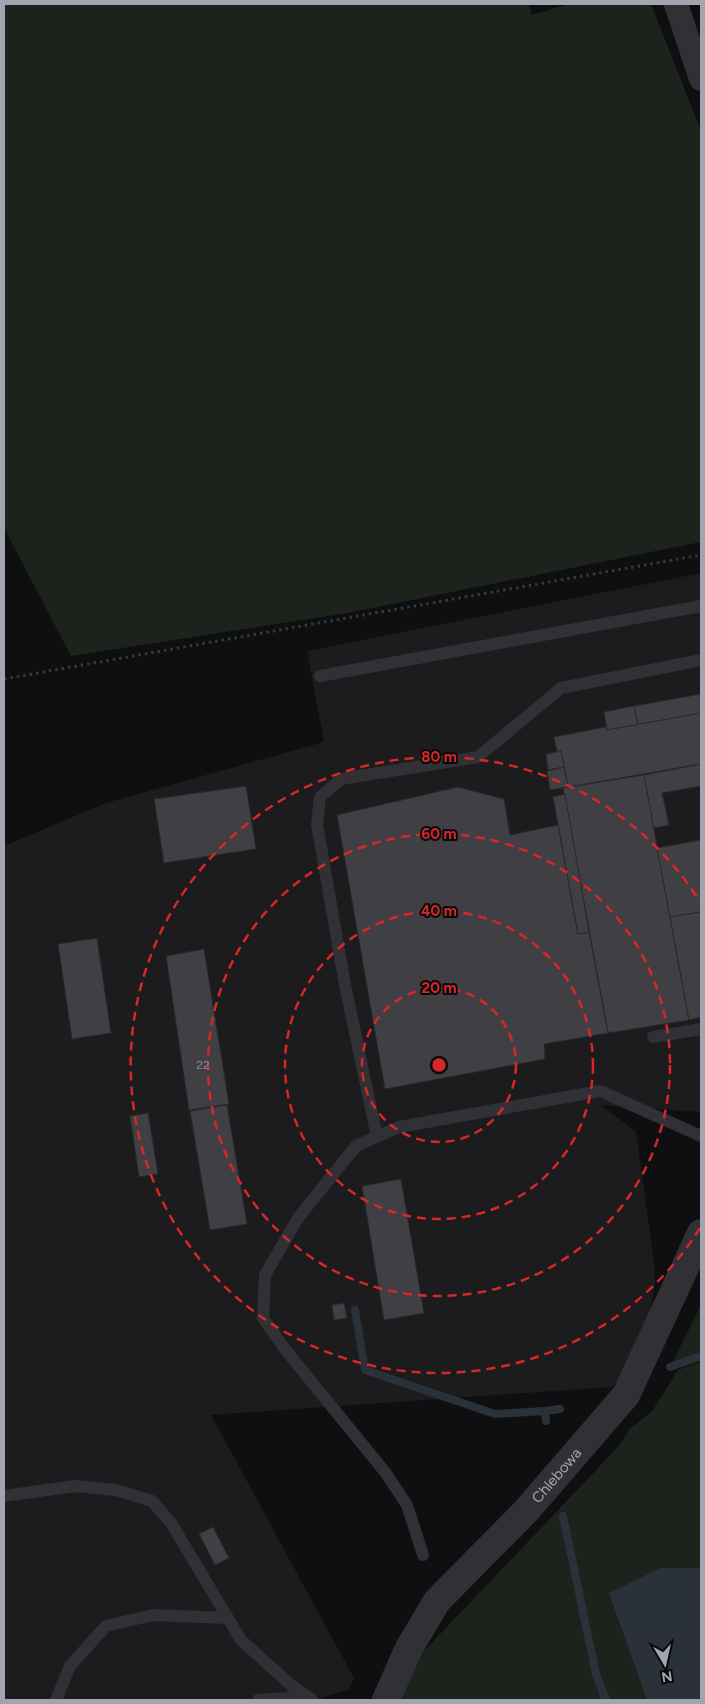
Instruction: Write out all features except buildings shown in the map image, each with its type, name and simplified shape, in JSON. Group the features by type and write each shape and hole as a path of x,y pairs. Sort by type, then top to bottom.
{"street":[{"path":"676,4 701,79"},
{"name":"Chlebowa","path":"386,1700 409,1648 437,1601 526,1511 626,1395 701,1233"}],"lane":[{"path":"320,676 701,606"},
{"path":"377,1137 345,985 317,824 320,797 341,779 478,757 562,688 701,660"},
{"path":"653,1037 701,1029"},
{"path":"423,1555 408,1505 385,1472 284,1348 263,1318 265,1275 298,1218 356,1146 399,1127 600,1091 701,1136"},
{"path":"4,1496 75,1486 116,1490 152,1502 171,1523 201,1570 241,1640 292,1686 310,1699"},
{"path":"56,1700 70,1666 106,1626 153,1615 227,1618"},
{"path":"258,1700 310,1699"}],"path":[{"path":"4,679 701,555"}],"shaded area":[{"path":"4,4 529,4 532,15 569,4 651,4 701,131 701,542 347,613 71,656 4,528"},
{"path":"701,573 701,1112 601,1105 636,1132 654,1262 655,1283 650,1314 624,1372 612,1387 211,1415 354,1678 349,1690 326,1696 322,1700 4,1700 4,846 106,803 324,742 307,651"},
{"path":"701,1305 701,1356 670,1367"},
{"path":"701,1361 701,1700 395,1700 424,1651 619,1446 629,1430 653,1410 678,1370"},
{"path":"661,1568 701,1568 701,1700 647,1700 609,1593"}],"waterway":[{"path":"355,1310 365,1370 495,1414 545,1411 546,1421"},
{"path":"670,1367 701,1356"},
{"path":"545,1411 560,1409"},
{"path":"563,1516 596,1674 606,1700"}]}
